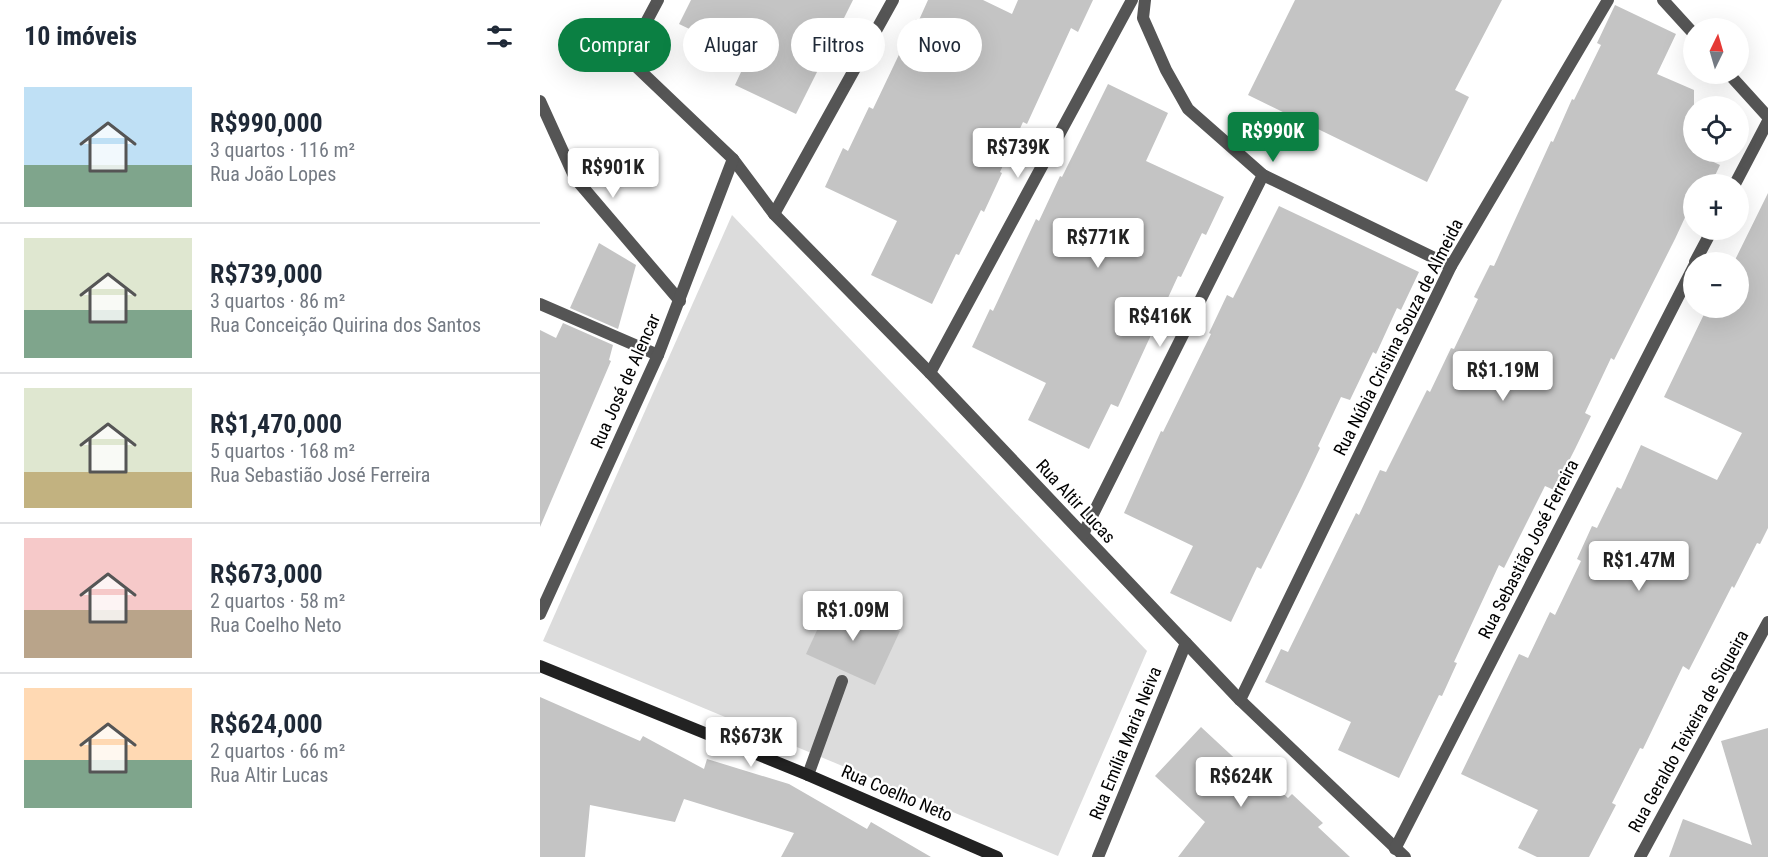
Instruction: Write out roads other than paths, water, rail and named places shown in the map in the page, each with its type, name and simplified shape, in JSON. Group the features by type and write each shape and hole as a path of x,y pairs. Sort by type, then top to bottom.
{"street":[{"name":"Rua Altir Lucas","path":"658,0 627,58 733,159 774,214 930,373 1240,700 1400,853"},
{"path":"774,214 892,0"},
{"path":"930,373 1132,0"},
{"path":"1144,0 1143,18 1166,70 1188,109 1263,175 1450,266"},
{"name":"Rua Núbia Cristina Souza de Almeida","path":"1240,700 1450,266 1608,0"},
{"path":"1663,0 1683,22"},
{"path":"1738,84 1768,119 1740,174"},
{"path":"540,101 574,178 680,300"},
{"name":"Rua José de Alencar","path":"540,614 658,355 733,159"},
{"path":"1083,534 1263,175"},
{"name":"Rua Sebastião José Ferreira","path":"1400,853 1683,286"},
{"path":"540,304 658,355"},
{"name":"Rua Geraldo Teixeira de Siqueira","path":"1640,857 1768,622"},
{"name":"Rua Emília Maria Neiva","path":"1098,857 1186,643"},
{"name":"Rua Coelho Neto","path":"540,666 808,774 975,851 997,857"},
{"path":"808,774 842,681"}]}
